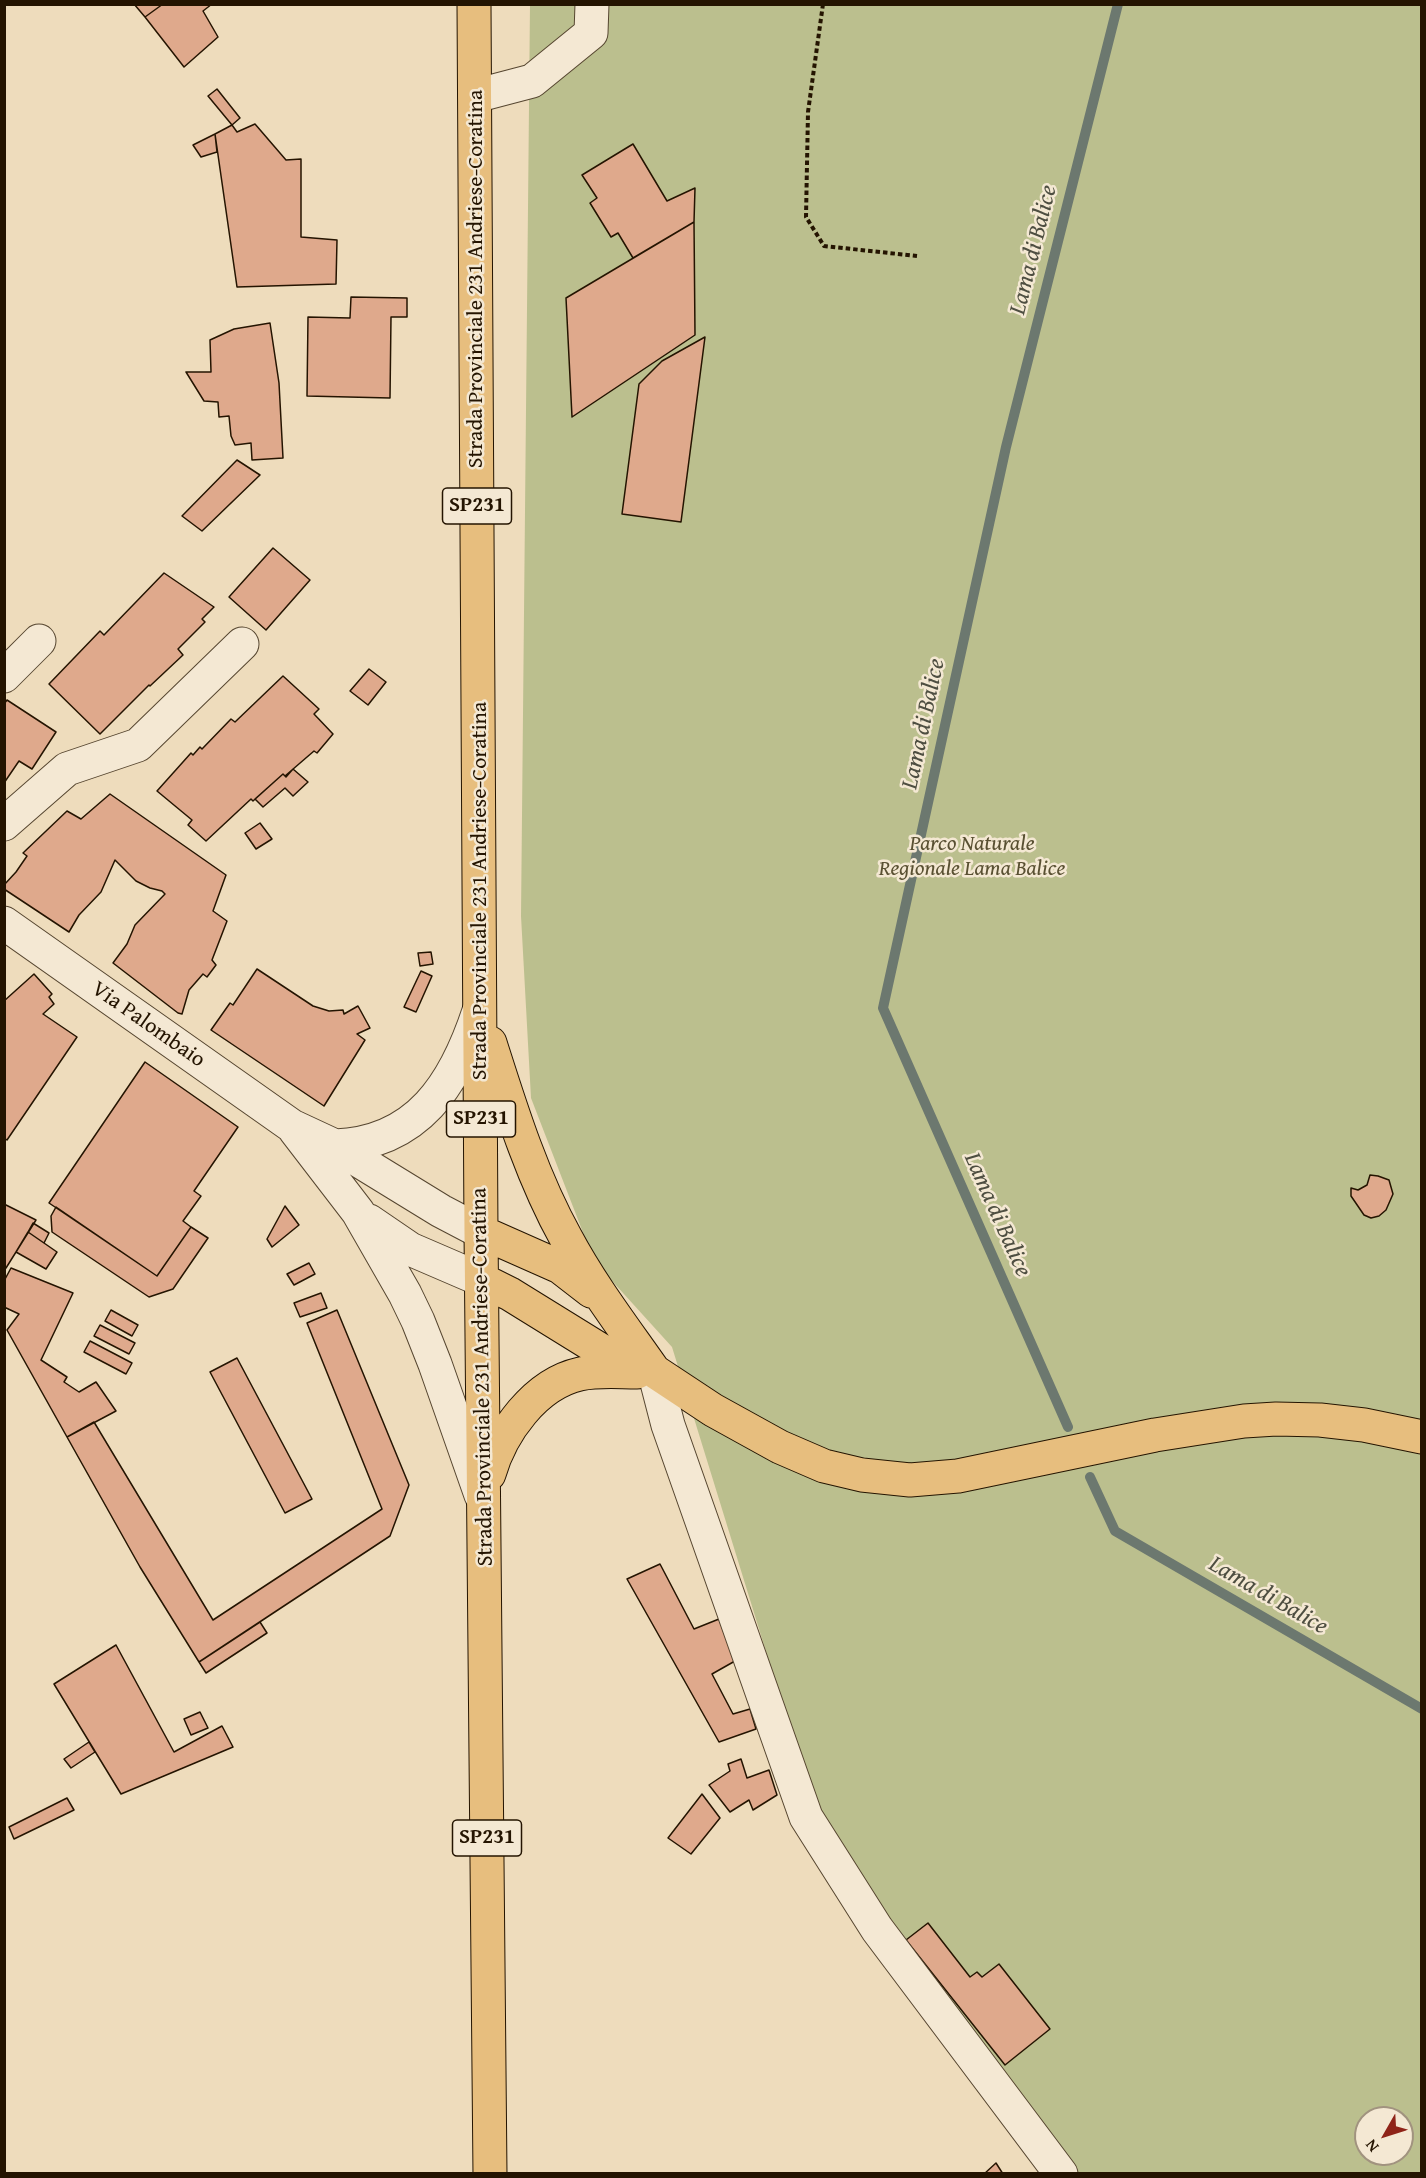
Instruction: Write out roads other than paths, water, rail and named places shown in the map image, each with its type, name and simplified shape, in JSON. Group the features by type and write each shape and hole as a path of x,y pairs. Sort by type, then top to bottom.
{"main road":[{"name":"Strada Provinciale 231 Andriese-Coratina","path":"474,4 481,1232 490,2174"},
{"path":"481,1007 506,1094 536,1174 568,1243 654,1371"},
{"path":"481,1232 560,1267 611,1308"},
{"path":"482,1280 510,1294 607,1354 654,1371 713,1410 802,1457 844,1471 895,1479 942,1478 974,1474 1155,1435 1244,1421 1276,1419 1320,1420 1364,1425 1422,1437"},
{"path":"484,1502 488,1479 499,1447 518,1418 541,1394 579,1374 654,1371"}],"street":[{"path":"475,96 532,81 591,33 592,4"},
{"path":"4,676 39,641"},
{"path":"4,825 67,770 138,745 242,644"},
{"name":"Via Palombaio","path":"4,923 292,1126 335,1146 441,1211 481,1232"},
{"path":"335,1146 357,1145 381,1137 409,1122 426,1108 441,1092 456,1066 481,1007"},
{"name":"Via Palombaio","path":"292,1126 358,1212 390,1266 418,1321 484,1502"},
{"name":"Via Palombaio","path":"358,1212 403,1246 482,1280"},
{"path":"654,1371 668,1425 806,1817 877,1929 1061,2174"}],"waterway":[{"name":"Lama di Balice","path":"1068,1427 883,1008 1006,447 1118,4"},
{"name":"Lama di Balice","path":"1090,1477 1115,1531 1422,1709"}],"park label":[{"name":"Parco Naturale Regionale Lama Balice","path":"972,856"}]}
